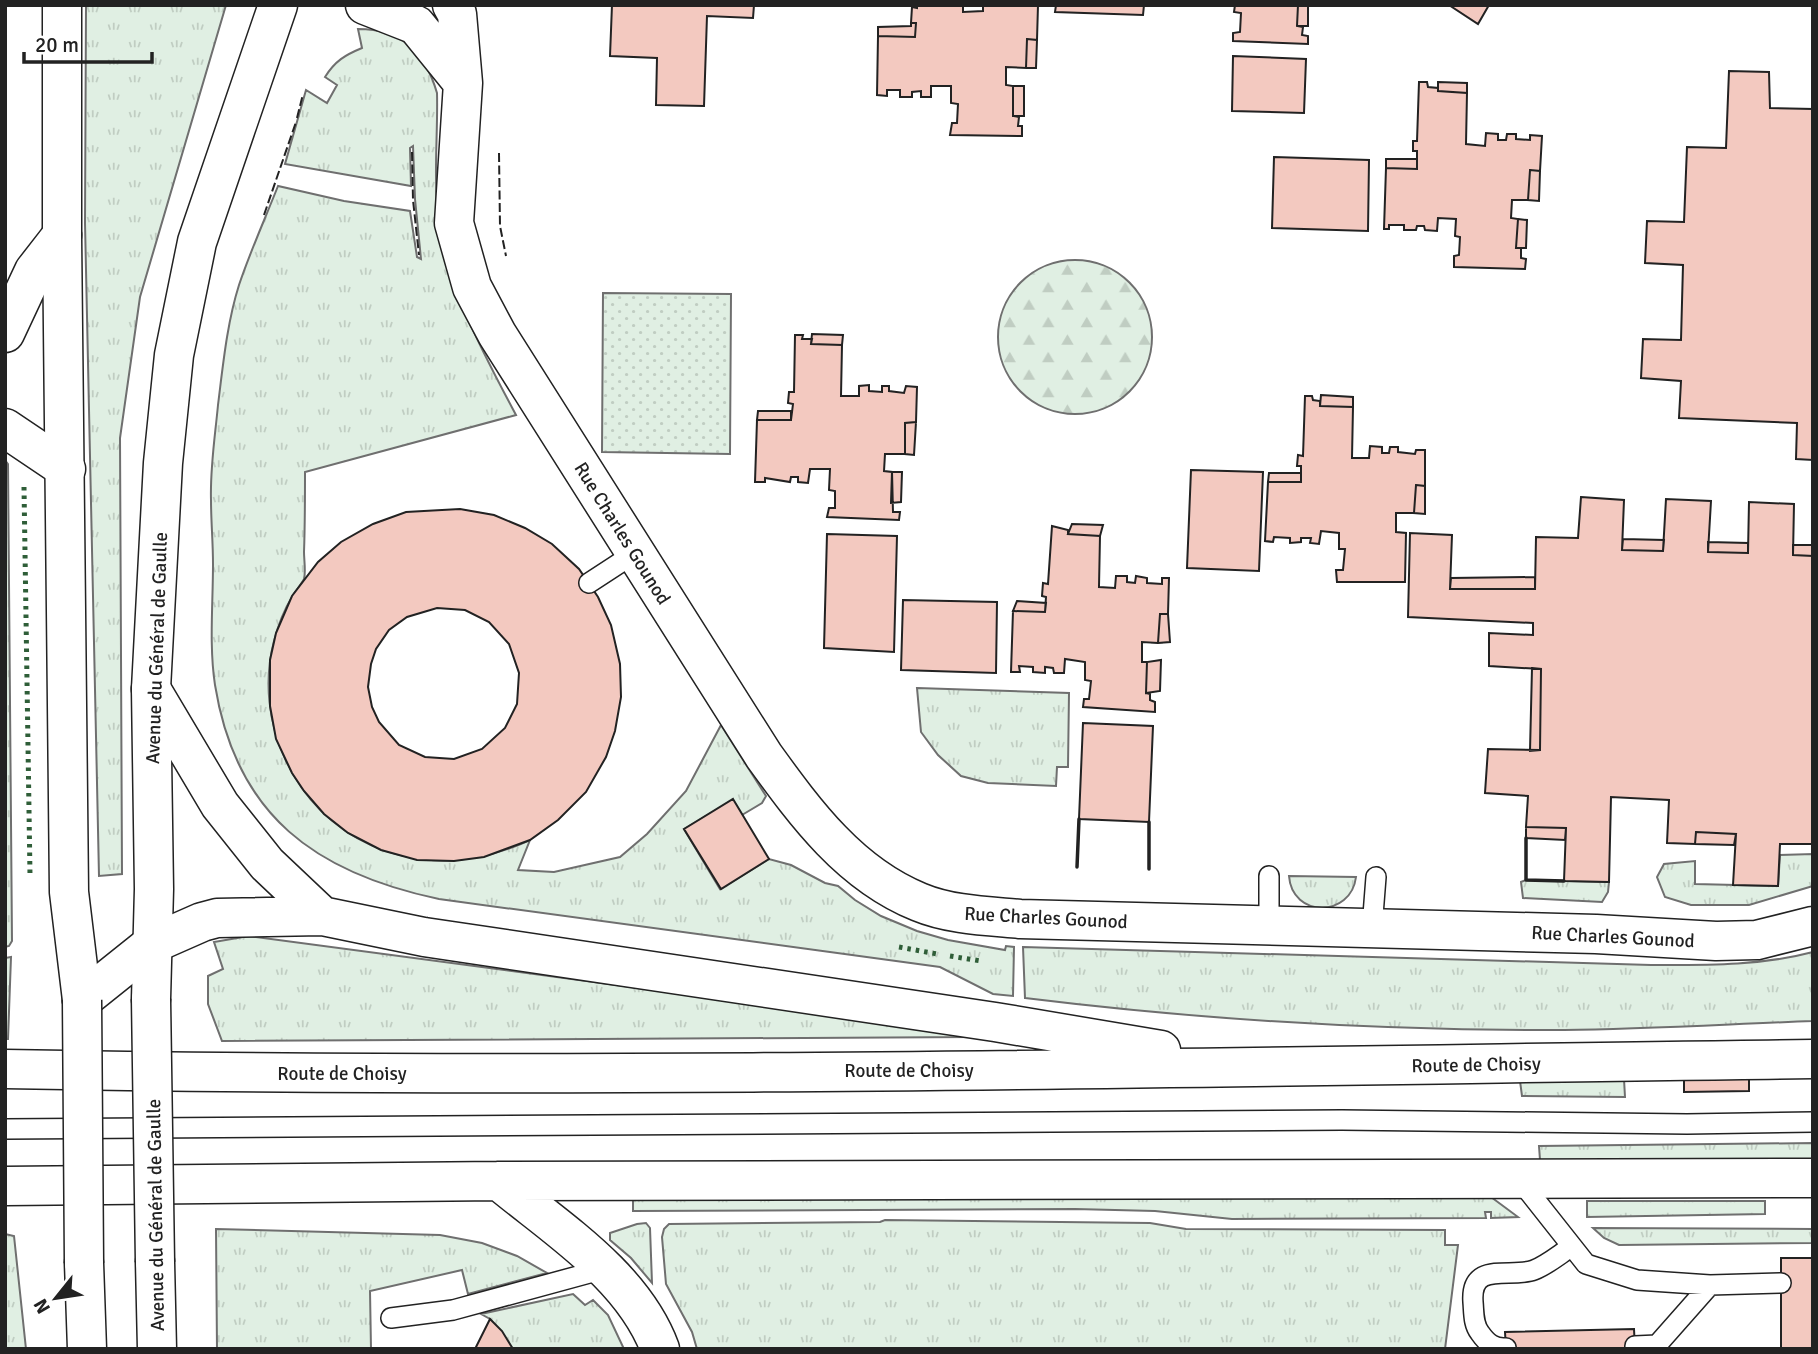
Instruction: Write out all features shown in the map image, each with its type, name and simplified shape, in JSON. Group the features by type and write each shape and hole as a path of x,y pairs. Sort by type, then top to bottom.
{"main road":[{"path":"62,5 69,892 82,1000 87,1349"},
{"name":"Avenue du Général de Gaulle","path":"157,1349 151,999 151,689 163,463 174,355 197,242 278,5"},
{"name":"Rue Charles Gounod","path":"452,5 457,14 463,83 454,223 472,287 497,334 764,756 805,812 836,846 882,883 920,903 966,914 1020,919 1596,934 1716,941 1757,940 1813,926"},
{"path":"377,7 416,24 463,83"},
{"path":"5,332 34,271 62,234"},
{"path":"5,428 66,469"},
{"path":"151,689 220,805 267,864 321,916"},
{"path":"82,1000 152,944 202,922 217,918 321,916 424,937 981,1020 1267,1068"},
{"name":"Route de Choisy","path":"5,1069 255,1073 1267,1068 1813,1059"},
{"path":"5,1186 499,1181 1813,1178"},
{"path":"499,1181 604,1269 636,1301 660,1349"}],"lane":[{"path":"589,583 635,553"},
{"path":"1269,876 1269,927"},
{"path":"1372,928 1376,877"},
{"path":"5,1129 1328,1121 1687,1124 1813,1122"},
{"path":"1517,1178 1586,1264 1637,1280 1710,1284 1781,1283"},
{"path":"1506,1348 1496,1349 1484,1339 1475,1326 1475,1286 1489,1273 1534,1271 1571,1247"},
{"path":"391,1318 453,1311 604,1269"},
{"path":"1635,1346 1657,1345 1710,1284"}],"green space":[{"path":"86,5 226,5 140,297 120,438 122,874 99,876 85,223"},
{"path":"358,29 374,30 399,38 418,55 432,78 437,93 437,206 447,261 466,314 516,415 305,472 305,576 279,624 269,671 269,702 275,732 301,787 320,810 344,830 371,845 391,852 431,860 451,860 491,854 530,840 518,870 554,872 620,857 647,834 686,791 721,725 766,796 762,803 742,815 733,800 684,829 720,889 769,859 791,865 825,883 838,886 881,916 917,931 948,940 1005,950 1006,946 1014,947 1013,996 993,994 940,967 439,899 395,888 355,873 320,854 289,831 263,803 242,770 226,731 213,670 211,488 222,375 228,329 239,285 278,186 344,201 410,211 417,257 421,259 413,146 410,148 411,186 285,164 306,90 327,103 337,85 325,77 341,59 362,48"},
{"path":"1075,260 1104,266 1129,283 1146,308 1152,337 1146,366 1129,391 1104,408 1075,414 1046,408 1021,391 1004,366 998,337 1004,308 1021,283 1046,266"},
{"path":"603,293 731,294 730,454 602,452"},
{"path":"5,460 8,464 12,941 5,947"},
{"path":"917,688 1069,693 1068,767 1057,767 1056,786 988,783 961,776 938,755 921,732"},
{"path":"1813,854 1813,886 1749,905 1691,905 1665,897 1657,877 1664,864 1695,861 1695,884 1778,886 1780,855"},
{"path":"1289,876 1356,877 1352,890 1344,900 1322,908 1310,906 1300,900 1293,890"},
{"path":"1521,882 1609,882 1608,892 1602,902 1523,898"},
{"path":"249,936 646,989 974,1037 222,1041 208,1004 208,976 223,969 214,942"},
{"path":"1023,947 1651,965 1753,962 1813,952 1813,1021 1626,1029 1496,1030 1294,1023 1159,1012 1025,998"},
{"path":"11,957 8,1039 5,1039 5,958"},
{"path":"1624,1079 1625,1097 1522,1096 1520,1081"},
{"path":"1813,1143 1813,1160 1540,1160 1539,1146"},
{"path":"1491,1197 1518,1217 1491,1218 1491,1212 1485,1212 1486,1218 1232,1219 1155,1211 1075,1209 633,1211 633,1199"},
{"path":"1587,1201 1765,1201 1765,1214 1587,1217"},
{"path":"885,1220 1150,1223 1186,1229 1445,1230 1445,1245 1458,1245 1445,1349 697,1349 692,1332 666,1284 662,1237 669,1224"},
{"path":"646,1223 650,1228 652,1283 631,1258 610,1240 610,1233"},
{"path":"1593,1228 1813,1229 1813,1243 1619,1245 1604,1238"},
{"path":"216,1229 440,1235 482,1243 517,1256 547,1273 468,1294 462,1270 370,1291 371,1349 217,1349"},
{"path":"5,1234 14,1236 26,1349 5,1349"},
{"path":"573,1294 585,1305 593,1300 608,1315 624,1349 513,1349 490,1319 481,1314"}],"building":[{"path":"612,5 754,5 753,18 707,16 704,106 656,105 657,58 610,56"},
{"path":"917,5 963,5 963,12 983,11 983,5 1038,5 1037,40 1027,39 1026,68 1006,67 1006,85 1013,86 1013,116 1019,117 1018,126 1022,126 1022,136 950,135 952,123 957,123 958,104 951,103 951,86 931,86 931,97 921,97 921,91 912,92 912,97 900,97 900,90 887,90 887,96 877,95 878,36 915,37 916,23 911,23 912,7 917,8"},
{"path":"1056,5 1144,5 1143,15 1055,12"},
{"path":"1235,5 1298,5 1297,26 1303,27 1302,35 1308,36 1308,44 1233,41 1233,33 1240,32 1241,13 1234,12"},
{"path":"1298,5 1308,5 1308,26 1297,26"},
{"path":"1449,5 1489,5 1478,24"},
{"path":"911,23 916,23 915,37 878,36 878,27 911,26"},
{"path":"1027,39 1037,40 1036,68 1026,68"},
{"path":"1233,56 1306,59 1304,113 1232,111"},
{"path":"1729,71 1769,72 1770,108 1813,109 1813,460 1796,459 1797,423 1679,418 1681,381 1641,378 1643,339 1681,340 1683,265 1645,263 1647,221 1684,222 1687,147 1726,148"},
{"path":"1419,82 1427,82 1428,87 1438,88 1438,91 1467,93 1466,144 1485,146 1486,133 1498,134 1498,140 1506,140 1507,134 1516,134 1516,139 1530,140 1530,135 1542,136 1540,171 1530,170 1528,200 1512,200 1511,218 1518,219 1516,248 1521,248 1521,258 1526,259 1525,269 1454,267 1454,256 1459,255 1460,237 1455,236 1456,219 1438,218 1437,231 1425,230 1424,226 1417,226 1416,230 1404,230 1404,225 1389,225 1389,229 1384,229 1386,168 1417,169 1417,151 1413,151 1413,141 1417,141"},
{"path":"1438,82 1467,83 1467,93 1438,91"},
{"path":"1013,86 1024,86 1024,116 1013,116"},
{"path":"1274,157 1369,160 1368,231 1272,228"},
{"path":"1386,159 1417,159 1417,169 1386,168"},
{"path":"1530,170 1540,171 1539,201 1528,200"},
{"path":"1518,219 1527,220 1526,248 1516,248"},
{"path":"812,334 843,335 842,345 811,344"},
{"path":"795,335 803,335 802,339 812,339 811,344 842,345 841,396 859,396 859,386 869,385 869,391 882,392 882,386 889,386 889,391 904,393 906,386 917,387 916,422 905,423 905,454 885,454 884,471 892,472 893,512 900,512 899,520 827,517 829,508 835,508 835,491 829,490 830,469 810,469 808,483 798,482 798,477 791,477 790,482 765,478 765,482 755,482 757,420 791,420 793,404 788,403 789,392 794,392"},
{"path":"1321,395 1353,397 1353,407 1320,406"},
{"path":"1305,396 1312,396 1313,400 1320,401 1320,406 1353,407 1352,458 1369,458 1370,446 1382,447 1382,453 1389,453 1390,447 1398,447 1398,452 1415,454 1416,450 1425,450 1425,486 1416,485 1414,513 1396,513 1396,532 1406,533 1405,582 1337,582 1336,570 1343,570 1345,549 1339,549 1339,533 1321,531 1319,544 1310,543 1311,538 1301,538 1301,542 1290,543 1290,538 1274,537 1273,542 1265,541 1268,482 1301,482 1301,466 1297,466 1298,455 1303,456"},
{"path":"758,411 791,411 791,420 757,420"},
{"path":"916,422 914,455 905,454 905,423"},
{"path":"1191,470 1263,472 1259,571 1187,568"},
{"path":"892,472 902,472 901,502 891,503"},
{"path":"1269,473 1301,473 1301,482 1268,482"},
{"path":"1416,485 1425,486 1425,514 1414,513"},
{"path":"1581,497 1624,500 1622,550 1663,551 1666,499 1711,501 1708,552 1748,553 1749,502 1794,504 1793,555 1813,556 1813,837 1812,844 1780,844 1778,886 1733,885 1736,834 1696,832 1695,844 1667,843 1669,800 1611,797 1609,882 1564,881 1566,828 1526,827 1528,796 1485,793 1488,749 1540,750 1541,669 1489,666 1489,633 1533,635 1533,623 1408,617 1410,533 1452,535 1450,589 1535,589 1536,537 1578,538"},
{"path":"460,509 494,515 525,528 552,544 579,569 598,597 611,625 620,664 621,697 615,731 606,757 586,792 558,820 530,840 484,857 454,861 417,860 381,850 348,833 324,814 304,791 276,739 270,706 270,660 276,633 292,596 318,562 341,542 373,524 406,512","holes":["437,608 465,610 489,622 509,644 519,673 517,704 505,728 482,749 454,759 425,757 399,745 379,722 372,707 368,687 371,664 376,649 389,630 407,617"]},
{"path":"1072,524 1103,525 1100,536 1068,534"},
{"path":"1052,526 1068,530 1068,534 1100,536 1099,587 1115,588 1116,576 1127,576 1127,582 1135,583 1136,576 1147,578 1147,583 1162,584 1162,578 1169,578 1168,614 1160,614 1158,643 1142,642 1142,662 1147,662 1146,693 1150,694 1150,700 1155,702 1155,712 1083,707 1084,699 1089,699 1091,681 1085,680 1085,662 1065,659 1064,673 1054,673 1053,668 1045,667 1045,673 1033,672 1033,667 1019,666 1020,672 1011,672 1013,611 1045,612 1043,583 1048,584"},
{"path":"827,534 897,536 894,652 824,648"},
{"path":"1623,539 1664,540 1663,551 1622,550"},
{"path":"1708,542 1748,543 1748,553 1708,552"},
{"path":"1793,545 1813,545 1813,556 1793,555"},
{"path":"1535,577 1535,589 1450,589 1451,578"},
{"path":"903,600 997,602 996,673 901,670"},
{"path":"1017,601 1046,603 1045,612 1013,611"},
{"path":"1160,614 1168,614 1170,642 1158,643"},
{"path":"1161,660 1160,691 1146,693 1147,662"},
{"path":"1532,668 1541,669 1540,750 1530,751"},
{"path":"1083,723 1153,726 1149,822 1079,819"},
{"path":"733,799 769,859 721,889 684,829"},
{"path":"1526,827 1566,828 1565,840 1526,838"},
{"path":"1696,832 1736,834 1734,845 1695,844"},
{"path":"1684,1079 1749,1079 1749,1091 1684,1092"},
{"path":"1781,1258 1813,1258 1813,1349 1781,1349"},
{"path":"490,1319 502,1331 513,1349 475,1349"},
{"path":"1634,1329 1635,1349 1506,1349 1505,1332"}],"hedge":[{"path":"24,487 30,875"},
{"path":"899,947 937,954"},
{"path":"950,956 981,961"}],"fence":[{"path":"297,118 303,94"},
{"path":"264,215 296,122"},
{"path":"412,152 413,200 419,255"},
{"path":"499,153 500,226 506,256"}],"wall":[{"path":"1077,867 1079,819"},
{"path":"1149,822 1149,869"},
{"path":"1526,838 1526,880 1564,881"}]}
